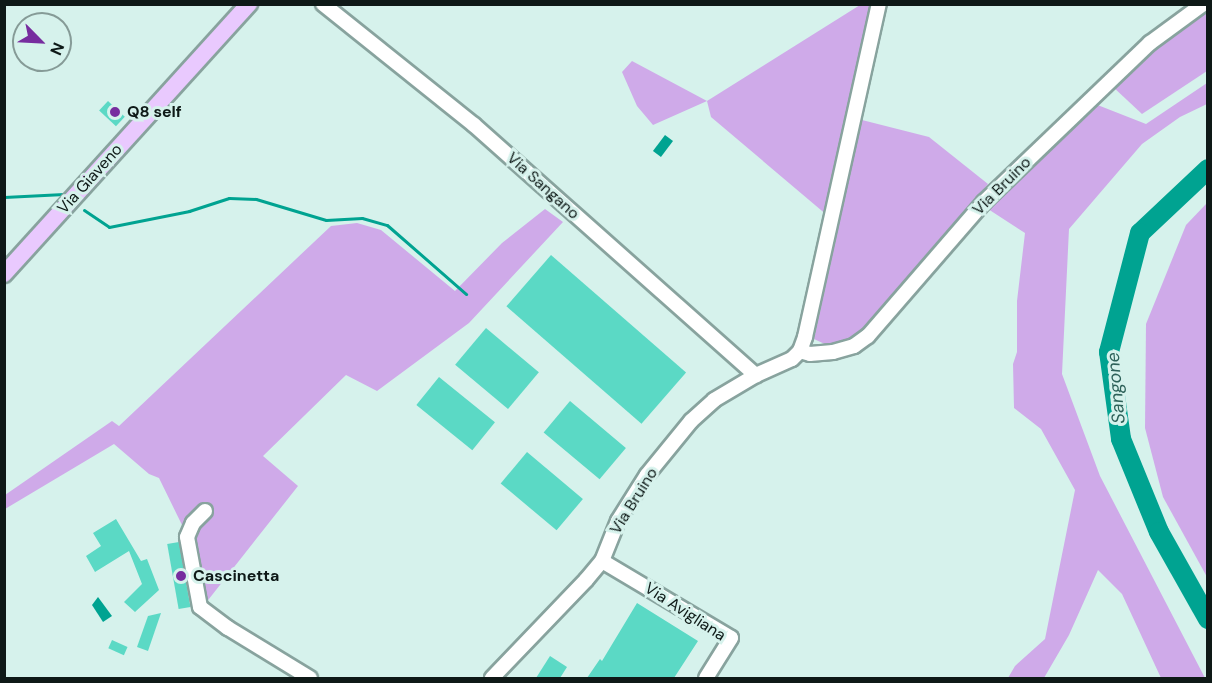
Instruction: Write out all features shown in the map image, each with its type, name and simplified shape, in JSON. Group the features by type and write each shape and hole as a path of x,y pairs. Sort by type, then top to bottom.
{"main road":[{"name":"Via Giaveno","path":"4,274 249,4"}],"street":[{"name":"Via Sangano","path":"323,4 474,125 756,375"},
{"path":"800,351 879,4"},
{"name":"Via Bruino","path":"492,678 602,561 625,508 691,421 714,400 756,375 792,359 800,351 810,354 833,352 854,346 868,336 984,202 1150,43 1203,4"},
{"path":"204,511 193,523 187,537 200,607 228,628 310,678"},
{"name":"Via Avigliana","path":"602,561 731,638 706,678"}],"shaded area":[{"path":"860,5 872,5 828,216 711,117 707,101"},
{"path":"1207,10 1207,71 1142,114 1112,86 1161,41"},
{"path":"632,61 707,101 653,125 637,106 622,72"},
{"path":"1207,83 1207,104 1180,117 1142,144 1069,229 1062,374 1100,476 1205,678 1161,678 1122,594 1098,570 1069,635 1044,678 1008,678 1015,666 1045,639 1075,490 1041,429 1014,408 1013,364 1017,352 1017,301 1025,233 988,209 1095,104 1146,124"},
{"path":"862,120 929,137 988,184 866,333 853,342 831,347 814,339"},
{"path":"665,135 673,141 661,157 653,151"},
{"path":"1207,203 1207,577 1163,497 1145,428 1146,324 1186,225"},
{"path":"545,209 563,222 469,323 377,391 346,375 263,456 298,486 205,604 191,535 182,525 159,478 149,474 114,444 5,509 5,495 112,421 119,426 331,226 357,223 381,230 455,291 502,243"},
{"path":"98,597 112,616 103,622 92,605"}],"building":[{"path":"108,101 125,117 116,126 99,111"},
{"path":"551,255 686,372 641,424 506,306"},
{"path":"486,328 539,372 508,409 455,365"},
{"path":"439,377 495,422 472,450 416,405"},
{"path":"570,401 626,448 600,479 544,432"},
{"path":"527,452 583,499 557,530 501,483"},
{"path":"116,519 141,561 147,559 159,590 135,612 124,602 142,584 129,551 95,572 86,556 101,546 93,533"},
{"name":"Cascinetta","path":"179,542 190,607 179,609 167,544"},
{"path":"637,603 698,641 674,678 587,678 600,659 602,661"},
{"path":"161,613 148,651 137,647 148,616"},
{"path":"112,640 128,647 124,655 108,648"},
{"path":"550,656 567,667 560,678 536,678"}],"waterway":[{"name":"Sangone","path":"1208,169 1140,233 1109,352 1121,439 1159,532 1208,619"},
{"path":"4,197 64,194"},
{"path":"84,210 109,227 189,211 229,198 256,199 326,220 362,218 387,225 466,294"}],"place":[{"name":"Q8 self","path":"115,112"},
{"name":"Cascinetta","path":"181,576"}]}
